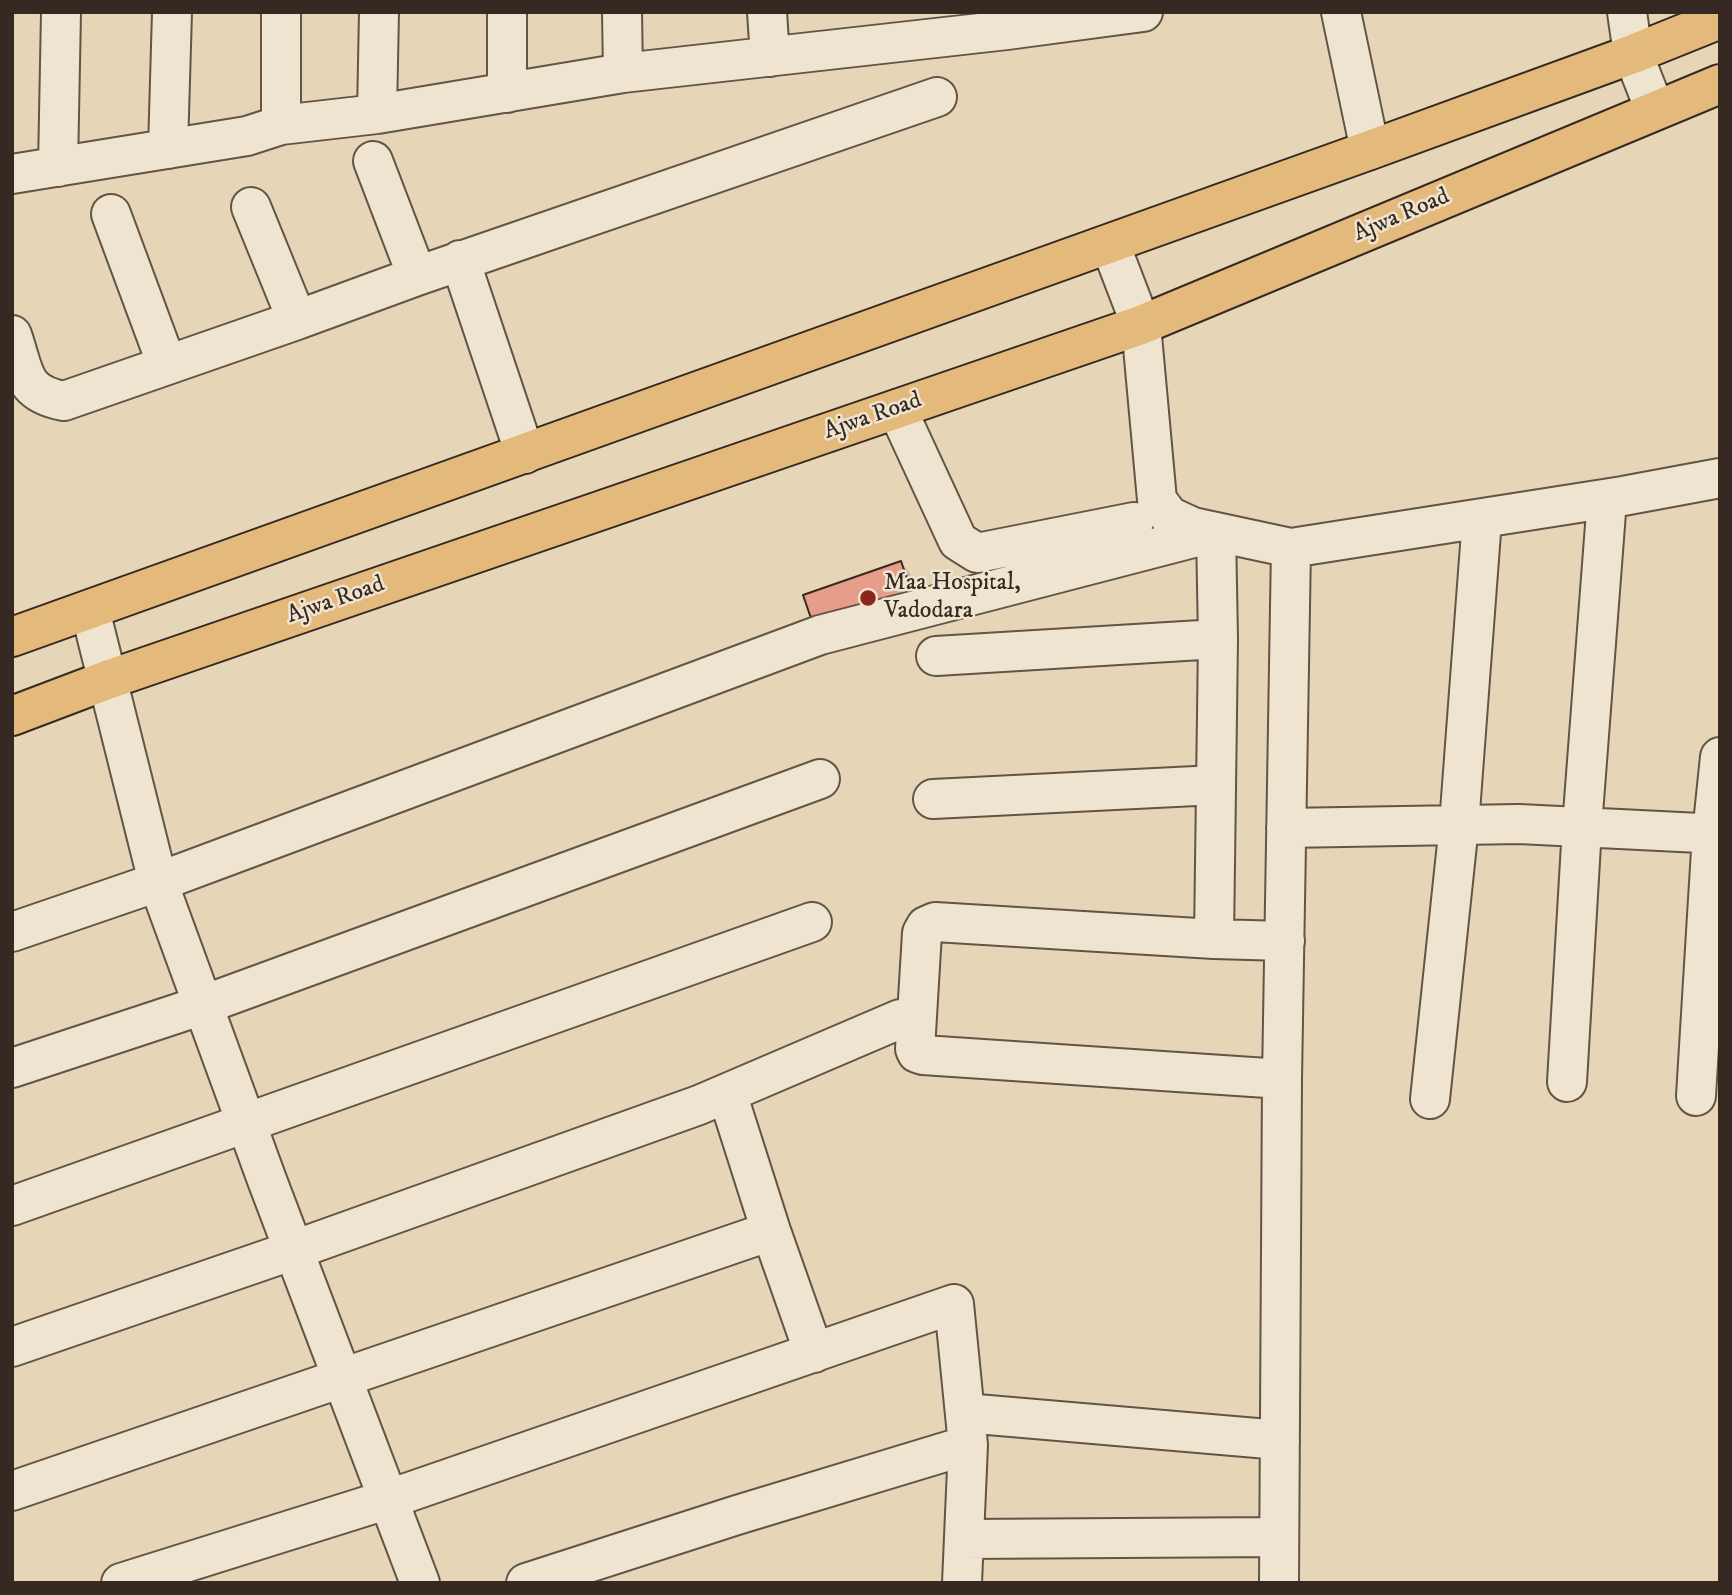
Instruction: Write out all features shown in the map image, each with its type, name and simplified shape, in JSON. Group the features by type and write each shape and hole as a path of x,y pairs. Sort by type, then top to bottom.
{"main road":[{"path":"12,637 1370,150 1633,54 1720,19"},
{"name":"Ajwa Road","path":"12,716 107,680 1141,326 1720,84"}],"street":[{"path":"58,167 61,12"},
{"path":"168,149 172,12"},
{"path":"281,12 281,125"},
{"path":"377,114 379,12"},
{"path":"507,12 507,93"},
{"path":"622,12 623,73"},
{"path":"767,12 770,57"},
{"path":"1341,12 1370,150"},
{"path":"1627,12 1633,54 1655,110"},
{"path":"12,174 247,136 281,125 377,114 623,73 770,57 889,27 1127,14"},
{"path":"12,335 30,387 45,397 64,401 460,260 937,97"},
{"path":"373,161 417,276"},
{"path":"251,207 297,320"},
{"path":"111,214 167,365"},
{"path":"1110,244 1141,326 1157,500 1169,516 1193,527 1291,548 1607,499 1720,478"},
{"path":"460,260 524,454"},
{"path":"897,409 958,541 966,548 977,552 1134,522"},
{"path":"1567,1082 1582,827 1607,499"},
{"path":"1430,1100 1459,825 1482,519"},
{"path":"1214,939 1218,639 1216,532"},
{"path":"12,932 158,882 820,635 1216,532"},
{"path":"1279,1583 1282,1079 1291,548"},
{"path":"90,610 158,882 420,1583"},
{"path":"936,656 1218,639"},
{"path":"1696,1096 1720,757"},
{"path":"12,1068 203,1005 820,779"},
{"path":"933,799 1216,785"},
{"path":"1286,828 1519,824 1716,834"},
{"path":"12,1206 812,922"},
{"path":"1282,1079 923,1055 915,1049 922,933 926,926 935,922 1284,941"},
{"path":"12,1347 294,1250 699,1105 900,1020"},
{"path":"727,1093 814,1353"},
{"path":"12,1491 771,1231"},
{"path":"121,1583 389,1499 954,1304 967,1429 962,1583"},
{"path":"526,1583 737,1515 967,1429 1280,1440"},
{"path":"964,1539 1279,1537"}],"building":[{"path":"901,561 916,605 815,630 803,595"}],"place":[{"name":"Maa Hospital, Vadodara","path":"868,598"}]}
